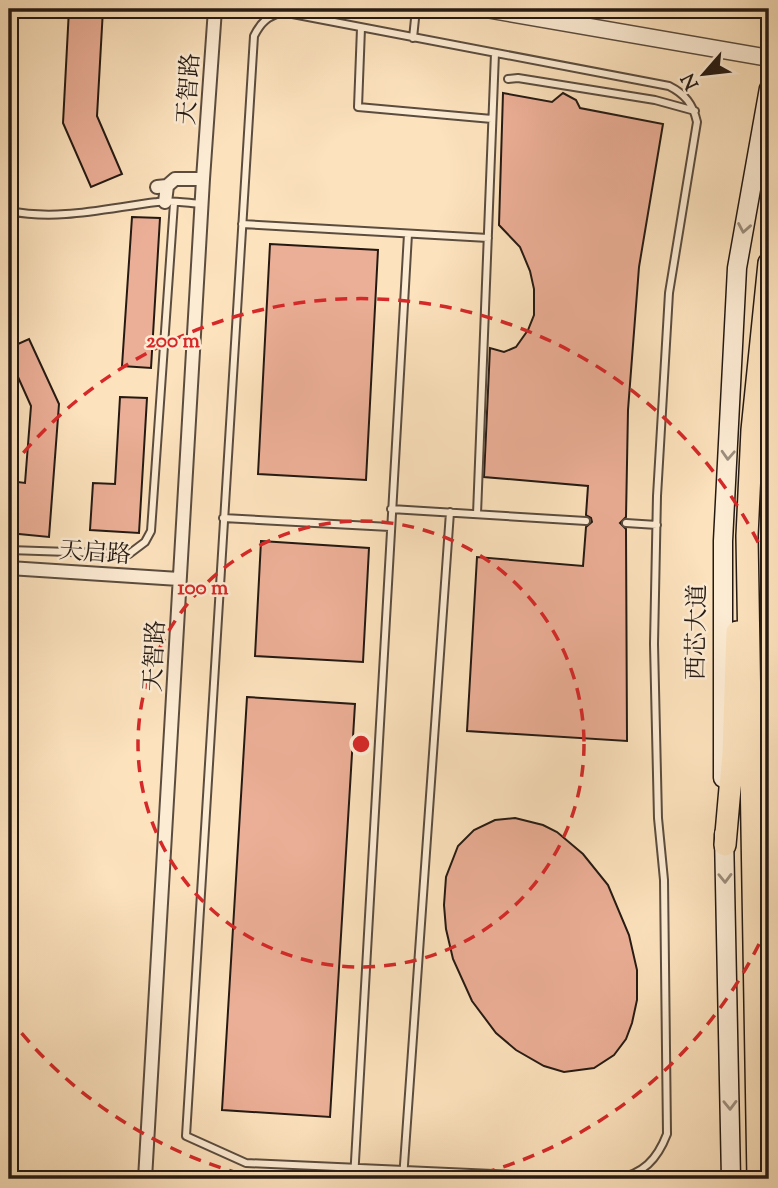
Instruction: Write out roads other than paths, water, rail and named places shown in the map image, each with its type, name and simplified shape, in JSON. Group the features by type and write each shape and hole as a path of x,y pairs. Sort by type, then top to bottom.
{"highway":[{"path":"725,845 733,754 735,651 747,536 752,430 769,263"},
{"path":"747,536 758,1179"}],"main road":[{"name":"西芯大道","path":"732,1179 722,728 723,541 737,268 769,89"}],"street":[{"name":"天智路","path":"145,1179 215,9"},
{"path":"486,9 769,58"},
{"path":"170,202 162,187 175,179 203,179"},
{"name":"天启路","path":"9,568 179,579"}],"lane":[{"path":"413,38 416,9"},
{"path":"605,1179 246,1163 186,1136 254,36 260,24 268,17 282,12 668,86 684,93 695,111 697,122 669,293 657,525 654,643 658,818 664,880 667,1134 661,1150 645,1169 616,1179"},
{"path":"362,28 358,107 492,118"},
{"path":"477,514 495,53"},
{"path":"508,79 518,78 655,100 695,111"},
{"path":"9,211 21,214 78,214 170,202 202,204"},
{"path":"9,550 129,554 145,542 151,531 170,202"},
{"path":"242,224 488,238"},
{"path":"354,1179 408,234"},
{"path":"391,509 586,521"},
{"path":"403,1179 450,512"},
{"path":"223,519 390,527"},
{"path":"626,523 657,525"}]}
